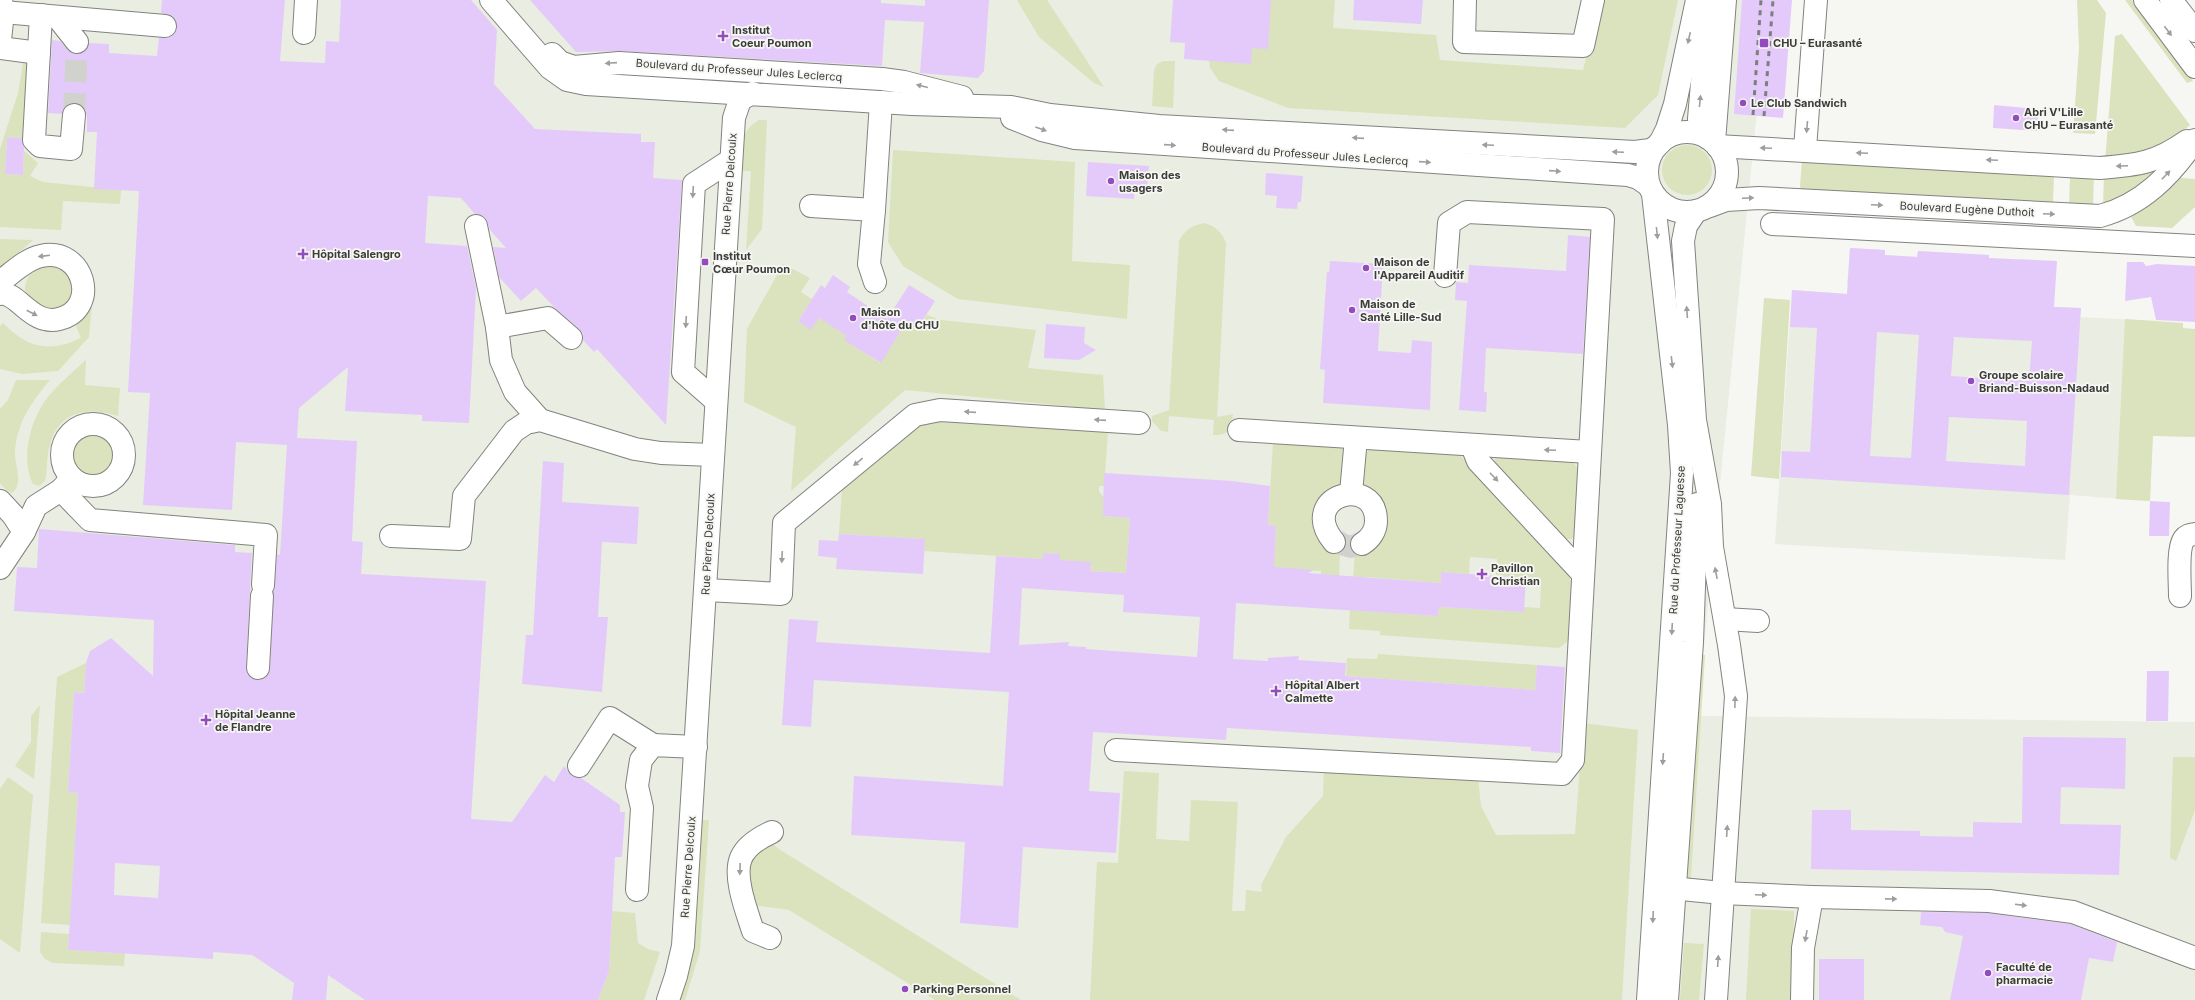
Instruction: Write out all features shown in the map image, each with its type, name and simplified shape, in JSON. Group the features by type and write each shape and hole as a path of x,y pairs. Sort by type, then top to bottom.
{"street":[{"path":"304,33 306,0"},
{"name":"Boulevard du Professeur Jules Leclercq","path":"491,0 550,68 559,75 574,82 881,102 964,106 1000,106"},
{"name":"Boulevard du Professeur Jules Leclercq","path":"503,0 542,44 560,62 567,66 619,63 893,80 1000,106 1050,115 1100,121 1256,132 1622,152 1644,152 1658,145"},
{"path":"1465,0 1464,42 1583,46 1593,0"},
{"path":"1697,0 1675,104 1667,129 1648,162 1646,173 1651,189 1660,203 1674,211 1685,213 1703,209 1721,194 1727,175 1725,159 1701,128 1699,113 1709,0"},
{"path":"1713,142 1725,0"},
{"path":"1805,149 1816,0"},
{"path":"2145,0 2195,67"},
{"path":"2172,0 2195,31"},
{"path":"0,40 2,6 50,16 165,26"},
{"path":"50,16 77,42"},
{"path":"50,16 39,53 34,140 40,146 71,149 74,115"},
{"path":"0,48 39,53"},
{"name":"Rue Pierre Delcoulx","path":"668,1000 676,976 683,946 735,111 740,100 746,95 752,94"},
{"path":"875,282 869,264 874,210 885,174 881,102"},
{"name":"Boulevard du Professeur Jules Leclercq","path":"964,106 1004,115 1042,130 1075,138 1628,175 1638,178 1651,189"},
{"path":"1658,145 1669,136 1680,132 1697,133 1713,142 2100,168 2143,164 2159,159 2195,136"},
{"name":"Boulevard Eugène Duthoit","path":"1703,209 1726,200 1759,198 2100,216 2117,212 2133,204 2150,191 2183,157 2195,140"},
{"path":"716,400 683,372 693,191 694,184 731,160"},
{"name":"Rue du Professeur Laguesse","path":"1648,1000 1664,888 1682,472 1679,425 1651,189"},
{"path":"811,206 874,210"},
{"name":"Rue du Professeur Laguesse","path":"1703,209 1686,226 1683,241 1695,420 1710,504 1712,547 1725,619 1736,696 1716,1000"},
{"path":"1116,750 1562,774 1573,760 1603,219 1467,212 1449,223 1445,276"},
{"path":"1772,224 2195,246"},
{"path":"476,226 497,327 501,360 515,392 540,420"},
{"path":"0,282 30,260 42,255 57,256 69,261 77,268 82,277 83,288 78,308 69,316 57,320 35,315 26,310 16,299 0,294"},
{"path":"497,327 548,318 571,338"},
{"path":"706,590 780,594 784,522 915,415 940,410 1139,423"},
{"path":"391,536 460,539 464,496 514,431 526,423 540,420 635,449 713,455"},
{"path":"1667,1000 1664,888 1693,607 1697,494 1695,420"},
{"path":"1239,430 1472,446 1589,452"},
{"path":"1351,493 1356,438"},
{"path":"1472,446 1478,461 1583,574"},
{"path":"0,568 24,532 36,506 66,484 90,520 266,535 258,668"},
{"path":"1334,542 1325,528 1325,511 1335,498 1351,493 1368,500 1376,516 1376,525 1373,533 1362,544"},
{"path":"0,501 13,514 24,532"},
{"path":"1680,507 1693,607"},
{"path":"2180,596 2181,548 2184,540 2189,535 2195,534"},
{"path":"1725,619 1758,621"},
{"path":"580,766 610,718 653,745 696,747"},
{"path":"637,890 642,808 636,786 641,760 653,745"},
{"path":"770,938 753,931 741,893 740,870 741,857 757,840 772,832"},
{"path":"1664,888 1722,893 1812,897 1989,901 2073,912 2151,940 2195,958"},
{"path":"1802,1000 1803,948 1812,897"}],"shaded area":[{"path":"0,0 1768,0 1697,716 2195,722 2195,1000 0,1000"},
{"name":"Groupe scolaire Briand-Buisson-Nadaud","path":"1850,248 1885,250 1885,255 1917,257 1918,251 1989,255 1989,261 2020,263 2020,259 2057,261 2045,306 2081,308 2080,317 2157,321 2150,501 2070,495 2065,560 1775,544 1792,290 1865,295 1865,285 1847,284"}],"green space":[{"path":"1017,0 1047,0 1104,87 1094,83 1039,37"},
{"path":"1271,0 1335,0 1333,28 1436,35 1440,60 1583,70 1602,0 1678,0 1658,95 1625,128 1288,108 1219,81 1210,68 1209,61 1252,48"},
{"path":"2077,0 2097,0 2106,13 2095,134 2073,133 2079,48"},
{"path":"2125,0 2132,0 2193,81 2187,83"},
{"path":"2122,34 2190,125 2163,147 2105,162 2115,36"},
{"path":"1163,61 1175,61 1173,108 1152,106 1154,70 1157,64"},
{"path":"23,63 29,64 25,138 7,137 5,174 23,175 24,151 38,163 30,176 43,182 121,190 120,204 63,201 61,230 0,227 0,149 18,93"},
{"path":"759,120 767,120 762,229 746,250 751,171 740,171 741,149 744,135 752,124"},
{"path":"1682,145 1692,145 1705,152 1712,165 1712,175 1705,188 1692,195 1682,195 1673,191 1666,184 1662,175 1662,165 1666,156 1673,149"},
{"path":"893,150 1075,162 1072,261 1130,265 1127,319 958,299 903,266 888,242"},
{"path":"1802,160 2054,176 2053,202 2048,207 1802,193 1800,186"},
{"path":"2161,164 2156,176 2103,208 2104,173"},
{"path":"2094,173 2093,209 2069,205 2070,176"},
{"path":"2171,177 2195,179 2195,207 2172,228 2136,226 2130,215"},
{"path":"1204,223 1218,230 1226,243 1217,417 1233,414 1230,428 1226,433 1218,435 1213,435 1214,420 1169,416 1168,432 1161,431 1152,421 1152,416 1169,410 1179,241 1189,229"},
{"path":"0,239 33,240 0,269"},
{"path":"43,264 65,269 75,288 70,302 48,312 29,300 25,288 28,278 34,270"},
{"path":"783,264 810,278 801,292 815,301 813,304 810,302 798,321 811,329 821,315 852,329 845,340 880,363 907,321 918,328 927,315 941,320 1036,330 1028,368 1103,375 1105,410 905,390 791,491 796,427 744,402 747,329"},
{"path":"1764,298 1790,300 1779,479 1751,476"},
{"path":"92,304 89,337 58,371 22,374 0,369 0,326 3,323 21,338 30,343 39,346 59,346 81,338 76,326"},
{"path":"2125,319 2183,323 2183,328 2195,329 2195,437 2153,436 2150,501 2116,499"},
{"path":"86,360 85,385 120,388 118,416 107,413 86,412 67,418 54,434 47,458 45,481 39,486 33,484 29,475 27,454 28,443 34,422 43,404 52,392"},
{"path":"16,380 50,380 31,405 18,432 15,458 18,485 12,493 7,491 0,483 0,409 8,400"},
{"path":"925,421 1108,432 1104,486 1099,486 1099,492 1104,497 1103,516 1130,518 1126,573 1090,571 1091,563 1060,560 1060,554 1044,553 1043,559 924,551 925,539 839,534 842,488"},
{"path":"99,432 111,438 116,446 116,464 111,472 103,477 89,478 77,472 72,464 71,450 77,438 85,433"},
{"path":"1273,442 1343,447 1350,452 1348,477 1331,495 1330,547 1340,553 1339,578 1321,577 1321,571 1306,570 1273,574 1276,526 1268,525"},
{"path":"1370,449 1451,453 1461,456 1569,575 1571,582 1568,641 1559,648 1380,635 1380,631 1349,629 1350,610 1438,616 1439,607 1524,612 1524,607 1540,608 1541,582 1526,581 1525,578 1496,575 1497,559 1470,557 1469,574 1441,572 1441,583 1367,577 1353,579 1355,554 1376,541 1360,476 1362,456"},
{"path":"1498,456 1571,460 1578,469 1575,535 1572,539 1563,539 1495,466 1495,458"},
{"path":"1378,654 1537,665 1535,690 1346,676 1347,658 1377,659"},
{"path":"1700,655 1705,655 1691,878 1686,878"},
{"path":"86,663 84,693 74,692 68,792 78,793 70,925 41,923 57,677"},
{"path":"40,705 34,779 15,766 31,742 31,716"},
{"path":"1583,723 1638,730 1622,1000 1090,1000 1097,862 1118,863 1124,771 1159,773 1156,839 1189,841 1191,800 1238,802 1232,911 1245,911 1246,890 1262,892 1261,885 1286,837 1323,796 1324,769 1478,778 1481,806 1496,835 1575,834"},
{"path":"2173,757 2195,757 2195,810 2176,861 2170,858"},
{"path":"8,777 33,795 20,953 0,939 0,789"},
{"path":"702,820 709,820 700,951 685,1000 677,1000 693,956"},
{"path":"770,842 1021,1000 935,1000 789,910 754,905 748,871 754,852"},
{"path":"1751,909 1794,911 1793,1000 1746,1000"},
{"path":"612,911 635,913 638,943 648,949 660,952 644,1000 598,1000 609,971"},
{"path":"41,932 69,934 68,950 114,953 115,936 126,937 124,966 53,963 45,959 40,952"},
{"path":"1684,943 1704,944 1699,1000 1680,1000"}],"building":[{"path":"162,0 285,0 280,61 325,63 326,41 339,42 341,0 471,0 497,30 494,84 535,129 641,134 641,142 655,142 653,178 682,180 666,425 597,349 594,352 583,340 583,334 579,329 554,307 536,288 521,301 499,277 493,247 506,248 490,230 485,217 475,214 461,198 428,196 425,243 467,246 476,288 469,423 422,421 422,415 345,411 348,367 299,408 297,438 357,441 352,541 363,542 361,574 486,581 471,819 512,822 545,775 554,782 564,766 572,776 581,778 620,805 620,812 625,812 622,857 615,857 609,971 598,1000 365,1000 328,975 326,1000 292,1000 294,983 252,955 213,952 213,959 68,950 78,793 68,792 74,692 84,693 86,663 90,651 111,638 153,676 154,620 14,611 17,567 37,568 39,529 235,545 235,552 252,553 246,668 251,678 258,680 268,675 270,669 273,592 277,554 280,555 287,445 236,442 232,510 143,505 150,393 128,392 139,191 94,189 97,132 87,132 87,116 81,105 75,103 69,104 64,108 62,114 48,113 52,40 60,41 73,54 84,52 89,43 109,44 109,53 157,56 159,38 171,37 175,33 177,27 172,16 161,13","holes":["115,863 160,866 158,898 114,895"]},
{"name":"Institut Coeur Poumon","path":"530,0 881,0 881,3 925,6 925,0 989,0 984,71 978,78 920,73 924,22 885,20 882,66 620,51 576,52"},
{"path":"1173,0 1271,0 1268,49 1252,48 1251,64 1184,59 1185,43 1170,42"},
{"path":"1354,0 1423,0 1421,24 1353,20"},
{"name":"CHU – Eurasanté","path":"1742,0 1792,0 1783,118 1734,114"},
{"name":"Abri V'Lille CHU – Eurasanté","path":"1994,105 2038,109 2038,131 1993,128"},
{"path":"7,137 22,138 24,148 23,175 5,174"},
{"name":"Maison des usagers","path":"1088,162 1149,166 1147,186 1134,186 1134,199 1086,196"},
{"path":"1266,173 1303,176 1301,202 1298,202 1297,209 1276,208 1277,196 1265,195"},
{"path":"1568,235 1590,237 1583,354 1486,348 1484,392 1487,392 1486,412 1459,410 1467,301 1455,300 1456,282 1468,283 1469,265 1566,271"},
{"path":"1850,248 1885,250 1885,255 1917,257 1918,251 1989,255 1989,258 2057,261 2054,307 2081,308 2069,495 1781,477 1782,451 1810,452 1817,328 1790,327 1792,290 1847,294","holes":["1877,332 1919,335 1911,458 1870,456","1954,337 2032,341 2029,381 1951,376","1949,417 2027,421 2025,466 1946,461"]},
{"path":"1330,261 1383,264 1378,351 1411,353 1412,340 1432,342 1430,410 1323,403 1325,370 1320,369 1327,272 1329,272"},
{"path":"2127,262 2143,262 2146,266 2157,264 2195,266 2195,322 2156,320 2151,297 2125,301"},
{"name":"Maison d'hôte du CHU","path":"833,275 850,287 847,292 887,319 909,285 935,301 918,328 907,321 881,363 844,340 847,336 819,318 811,330 798,321 821,285 825,288"},
{"path":"1046,324 1085,327 1084,343 1096,350 1079,360 1044,358"},
{"path":"543,461 564,463 562,502 639,507 637,544 602,542 598,617 608,617 602,692 522,684 526,635 533,635"},
{"name":"Hôpital Albert Calmette","path":"1104,473 1232,481 1270,486 1268,525 1276,526 1274,567 1314,570 1308,573 1441,583 1441,572 1526,578 1524,612 1439,607 1438,616 1236,603 1233,659 1268,661 1268,658 1299,656 1298,660 1346,663 1345,676 1535,690 1537,665 1565,667 1560,753 1531,751 1531,747 1227,728 1226,740 1093,732 1089,791 1120,793 1116,853 1023,847 1018,928 960,923 965,842 851,835 854,776 1003,786 1009,692 814,680 811,727 782,725 789,619 818,621 816,642 990,653 996,556 1043,559 1043,553 1060,554 1060,560 1091,562 1090,571 1126,573 1130,518 1103,516","holes":["1022,588 1124,595 1123,612 1200,617 1197,657 1086,649 1086,647 1068,646 1069,642 1019,645"]},
{"path":"2150,501 2170,502 2169,536 2149,536"},
{"path":"1342,530 1349,536 1357,532 1351,538 1350,545 1355,554 1346,557 1340,553 1345,549 1346,542"},
{"path":"839,534 925,539 923,574 836,569 837,558 818,556 819,540 838,541"},
{"path":"2147,671 2169,671 2168,721 2146,721"},
{"path":"2023,737 2126,738 2125,789 2061,787 2060,824 2121,825 2119,875 1811,869 1812,810 1851,810 1851,830 1920,831 1920,836 1973,837 1973,822 2022,823"},
{"path":"1921,912 1988,913 2070,924 2117,942 2113,962 2089,958 2081,1000 1950,1000 1963,936 1945,932 1942,927 1920,925"},
{"path":"1819,959 1864,959 1864,1000 1819,1000"}],"tunnel":[{"path":"74,115 77,42"},
{"path":"1334,542 1351,547 1362,544"}],"railway":[{"path":"1753,115 1761,0"},
{"path":"1764,116 1773,0"}],"place":[{"name":"Institut Coeur Poumon","path":"723,36"},
{"name":"CHU – Eurasanté","path":"1764,43"},
{"name":"Le Club Sandwich","path":"1743,103"},
{"name":"Abri V'Lille CHU – Eurasanté","path":"2016,118"},
{"name":"Maison des usagers","path":"1111,181"},
{"name":"Hôpital Salengro","path":"303,254"},
{"name":"Institut Cœur Poumon","path":"705,262"},
{"name":"Maison de l'Appareil Auditif","path":"1366,268"},
{"name":"Maison de Santé Lille-Sud","path":"1352,310"},
{"name":"Maison d'hôte du CHU","path":"853,318"},
{"name":"Groupe scolaire Briand-Buisson-Nadaud","path":"1971,381"},
{"name":"Pavillon Christian","path":"1482,574"},
{"name":"Hôpital Albert Calmette","path":"1276,691"},
{"name":"Hôpital Jeanne de Flandre","path":"206,720"},
{"name":"Faculté de pharmacie","path":"1988,973"},
{"name":"Parking Personnel","path":"905,989"}]}
